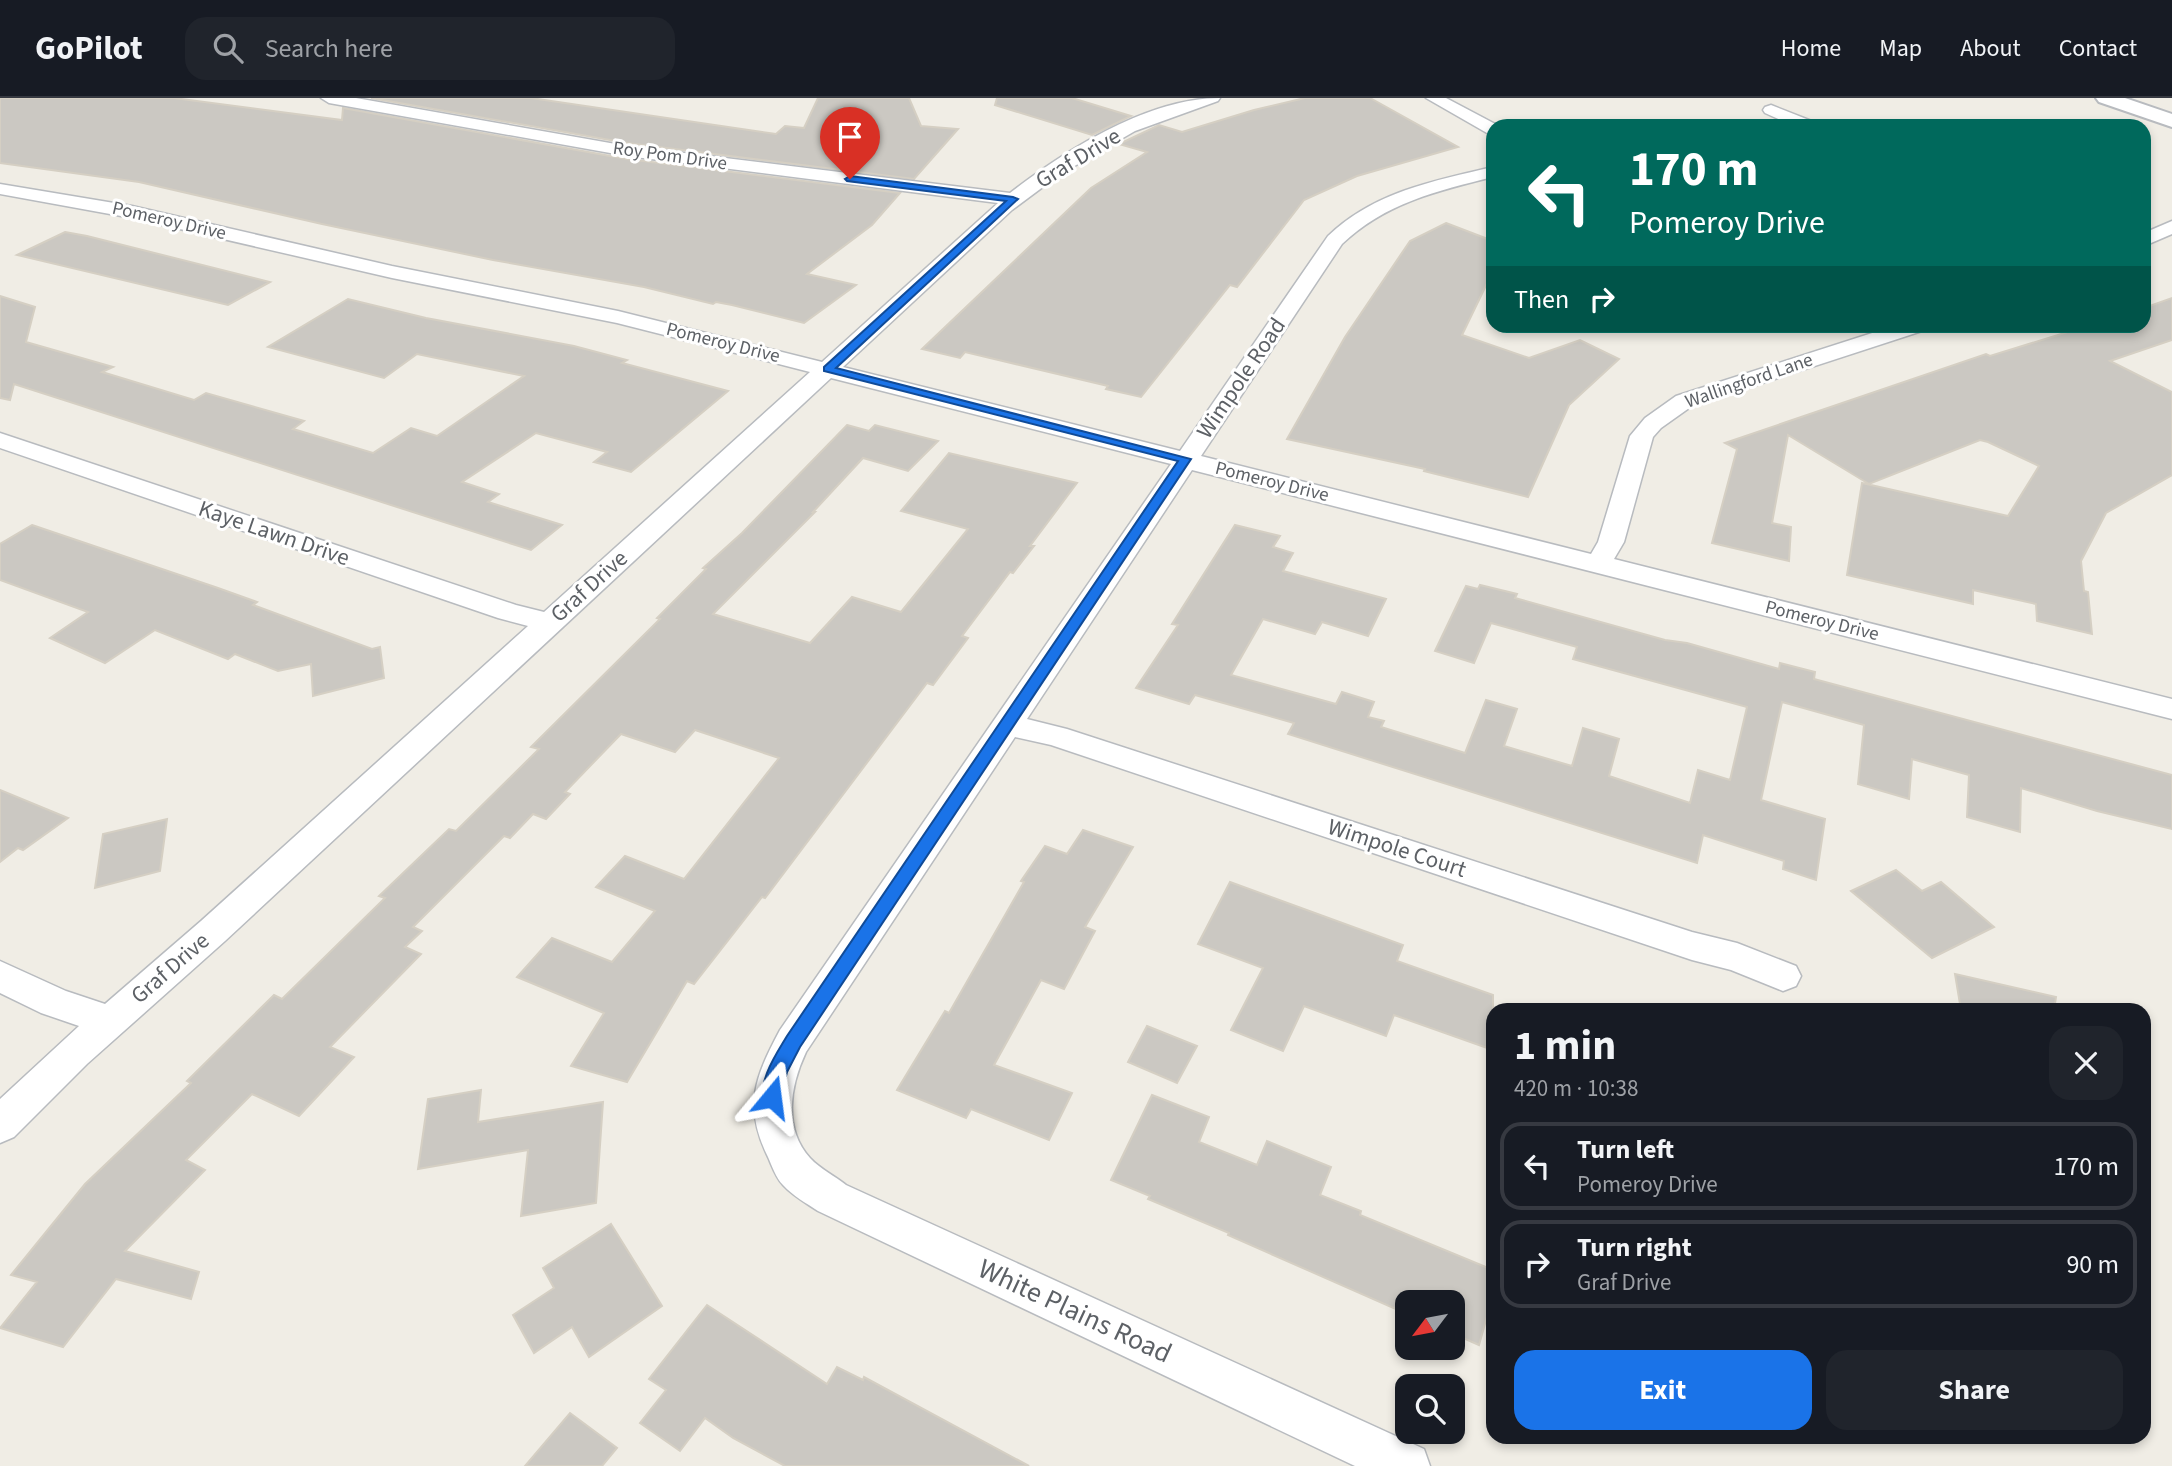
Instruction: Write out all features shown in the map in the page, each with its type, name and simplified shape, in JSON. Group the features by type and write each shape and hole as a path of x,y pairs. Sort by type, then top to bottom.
{"street":[{"name":"Roy Pom Drive","path":"329,98 383,102 627,151 1013,199"},
{"name":"Graf Drive","path":"0,1125 110,1021 1013,199 1082,151 1165,105 1212,98"},
{"path":"1434,98 1486,125"},
{"path":"2106,98 2172,121"},
{"path":"1770,110 1791,119"},
{"name":"Wimpole Road","path":"773,1125 772,1097 778,1071 793,1041 1009,725 1046,665 1320,260 1345,229 1359,217 1388,201 1426,188 1486,174"},
{"name":"Pomeroy Drive","path":"0,189 132,212 392,272 618,317 2172,709"},
{"path":"2151,237 2172,227"},
{"name":"Wallingford Lane","path":"1598,564 1611,542 1642,436 1667,411 1684,401 1866,333"},
{"name":"Kaye Lawn Drive","path":"0,440 508,612 549,622"},
{"name":"Wimpole Court","path":"1009,725 1056,736 1692,946 1737,957 1783,976"},
{"path":"0,976 54,1002 110,1021"},
{"name":"White Plains Road","path":"773,1125 777,1138 796,1171 832,1198 1406,1466"}],"building":[{"path":"0,98 174,98 342,120 343,108 627,159 900,193 872,225 807,274 856,285 804,323 732,305 716,302 713,304 644,287 493,260 322,224 139,182 0,163"},
{"path":"371,98 531,98 776,134 785,126 804,128 818,98 909,98 921,126 958,129 914,179 627,143"},
{"path":"997,98 1072,98 1131,116 1092,135 995,105"},
{"path":"1305,98 1370,98 1458,147 1357,176 1304,200 1237,287 1230,285 1141,397 1106,389 1108,386 965,352 960,358 922,349 1091,188 1147,152 1119,144 1159,125 1182,132"},
{"path":"1446,223 1486,238 1486,285 1462,335 1529,358 1580,340 1619,359 1569,405 1528,497 1424,471 1425,469 1287,439 1345,337 1410,241"},
{"path":"65,232 270,282 228,305 17,255"},
{"path":"0,296 35,307 26,342 113,367 102,372 194,400 206,393 304,421 293,429 373,453 411,428 437,436 524,376 417,354 384,378 268,347 348,299 426,318 574,346 627,360 622,363 728,391 631,472 594,462 607,452 536,433 462,482 499,494 488,502 562,525 531,550 14,384 10,400 0,398"},
{"path":"2172,298 2172,340 2110,361 2172,392 2172,475 2106,513 2081,561 2084,591 2088,592 2092,634 2037,621 2036,604 1973,590 1973,604 1847,575 1862,483 2008,516 2039,466 1980,440 1869,484 1788,435 1772,523 1791,527 1789,561 1712,543 1737,449 1725,443 1986,354 1990,356 2064,333 2151,333 2151,306"},
{"path":"847,425 869,431 875,425 938,441 908,471 863,458 815,512 713,614 810,643 852,597 901,612 968,529 901,511 949,453 1077,483 1030,546 1034,546 1013,573 1010,572 962,636 968,638 933,685 927,683 765,898 762,897 694,984 687,981 627,1082 571,1066 604,1013 517,977 552,938 612,962 655,911 596,887 625,856 684,879 779,758 695,730 675,752 621,734 565,792 570,794 546,819 533,814 510,838 504,836 413,927 422,931 405,947 421,954 330,1047 354,1057 299,1116 252,1094 186,1160 205,1170 125,1251 199,1272 191,1299 116,1279 63,1347 0,1328 37,1282 11,1275 85,1184 191,1083 187,1081 274,995 282,999 385,898 379,896 449,829 456,831 539,749 531,747 660,619 657,618 706,569 703,568 742,533"},
{"path":"32,525 257,602 253,605 372,649 380,647 384,678 313,696 311,664 278,671 235,654 228,659 155,630 105,663 50,638 88,612 0,580 0,544"},
{"path":"1235,525 1280,536 1273,547 1293,553 1283,571 1386,599 1368,636 1322,622 1315,634 1263,619 1231,675 1336,704 1342,692 1374,702 1368,717 1384,721 1381,727 1465,753 1486,700 1517,709 1504,746 1572,766 1583,728 1619,739 1609,776 1690,803 1698,770 1730,780 1747,707 1573,659 1577,647 1491,623 1474,663 1435,651 1466,586 1478,589 1480,585 1517,594 1515,598 1665,640 1687,643 1779,669 1780,663 1815,672 1814,679 2172,775 2172,829 2097,811 2021,788 2020,832 1967,817 1969,775 1912,759 1909,799 1858,784 1864,725 1782,702 1761,800 1825,819 1816,880 1783,869 1784,861 1703,835 1697,863 1288,734 1294,723 1195,695 1189,704 1136,688 1178,625 1172,624"},
{"path":"0,790 68,818 23,850 18,848 0,862"},
{"path":"167,819 160,871 95,888 103,834"},
{"path":"1083,830 1133,847 1085,927 1095,931 1064,989 1041,980 994,1065 1072,1093 1049,1140 971,1109 966,1118 897,1090 945,1011 949,1013 1024,882 1021,881 1045,846 1067,854"},
{"path":"1896,870 1922,891 1941,882 1994,927 1932,958 1851,891"},
{"path":"1230,882 1403,945 1397,961 1493,995 1493,1003 1486,1003 1486,1048 1394,1015 1386,1036 1304,1006 1283,1051 1231,1030 1263,968 1198,944"},
{"path":"1955,974 2056,997 2055,1003 1960,1003"},
{"path":"1147,1026 1197,1046 1177,1083 1128,1062"},
{"path":"481,1090 478,1122 603,1102 596,1203 521,1216 528,1150 418,1169 428,1099"},
{"path":"1152,1095 1209,1117 1199,1142 1257,1165 1267,1141 1331,1167 1320,1195 1361,1211 1360,1215 1486,1267 1486,1320 1479,1345 1465,1339 1465,1290 1395,1290 1395,1309 1148,1199 1150,1196 1111,1180"},
{"path":"611,1224 662,1306 589,1357 572,1327 534,1353 513,1315 554,1288 543,1268"},
{"path":"707,1305 827,1384 837,1367 863,1380 864,1377 1029,1466 785,1466 733,1438 705,1418 680,1451 640,1423 666,1390 649,1379"},
{"path":"570,1413 617,1448 602,1466 525,1466"}],"route":[{"path":"772,1097 778,1071 793,1041 1009,725 1046,665 1185,459 828,369 1013,199 850,179"}]}
